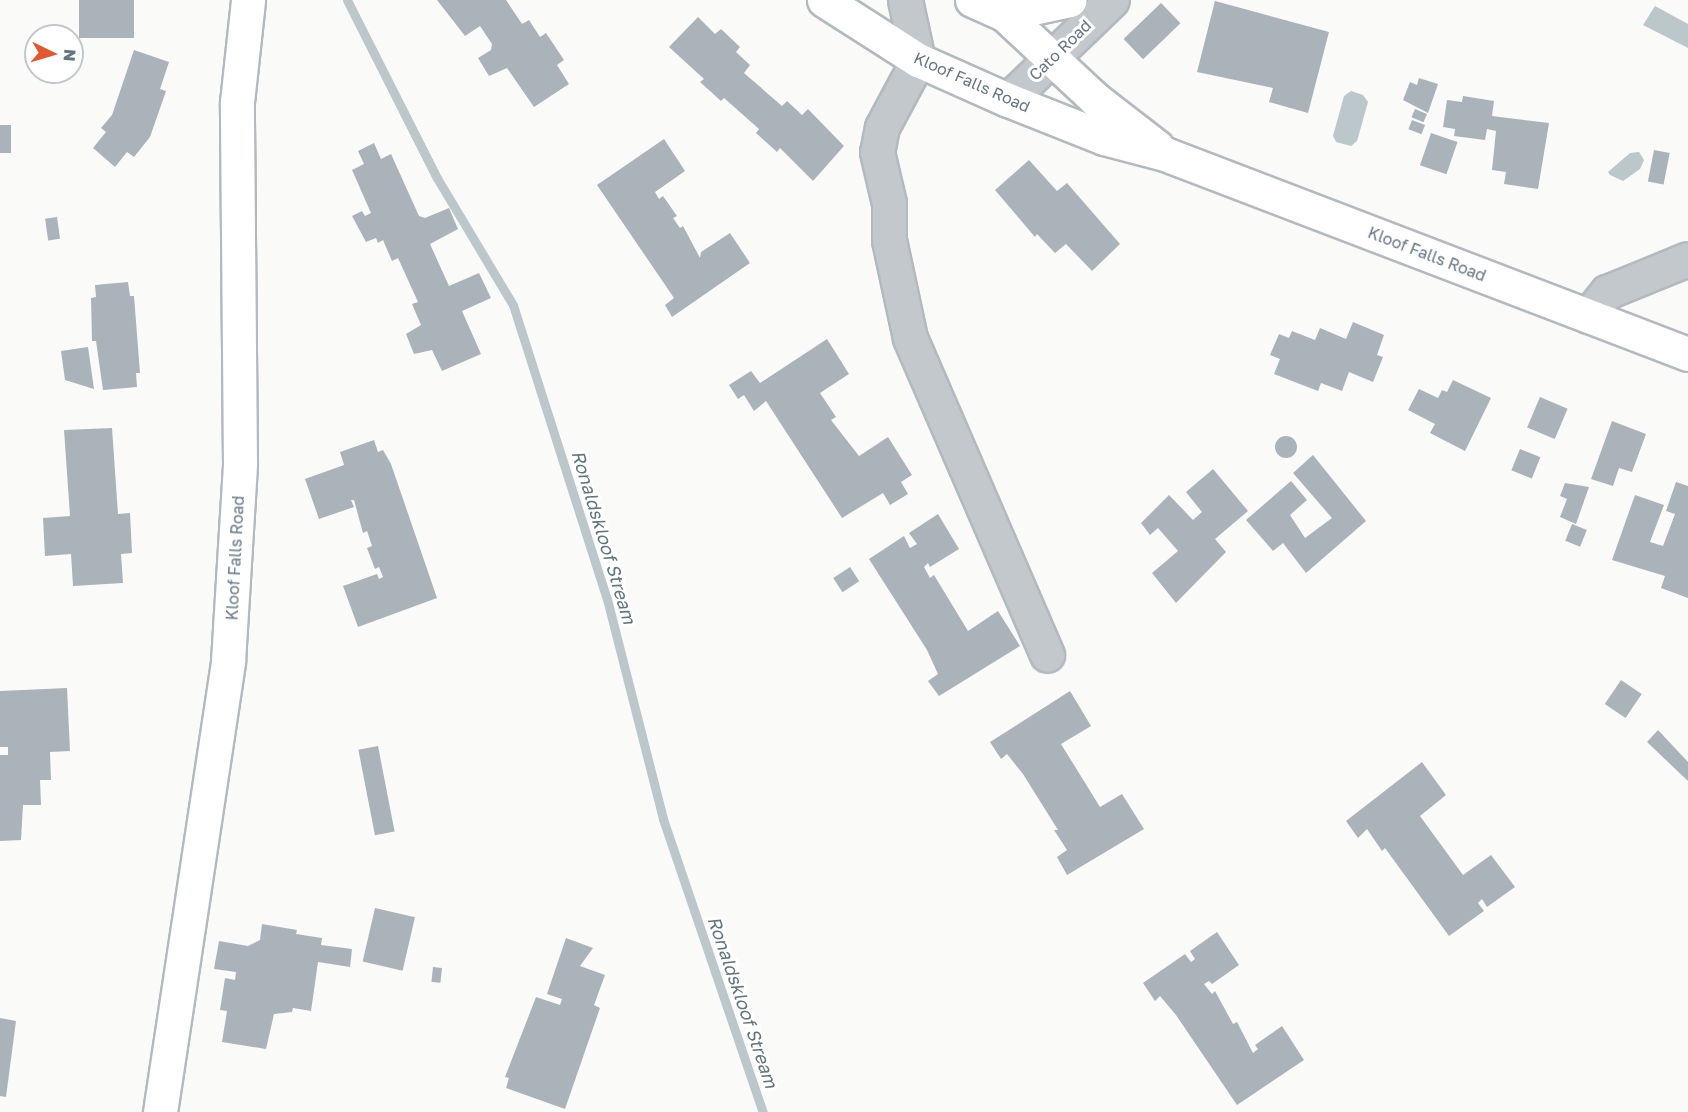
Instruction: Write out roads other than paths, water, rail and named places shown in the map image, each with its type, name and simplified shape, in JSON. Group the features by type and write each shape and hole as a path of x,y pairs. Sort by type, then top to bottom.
{"main road":[{"name":"Kloof Falls Road","path":"160,1112 228,661 240,463 237,102 248,0"},
{"name":"Kloof Falls Road","path":"824,0 918,60 1008,100 1104,138 1165,154 1688,354"},
{"path":"985,4 1070,0"},
{"name":"Kloof Falls Road","path":"985,4 1053,57 1095,99 1165,154"}],"street":[{"path":"905,0 918,60 882,127 877,152 889,203 894,262 910,338 1047,655"},
{"name":"Cato Road","path":"1008,100 1112,0"},
{"path":"1588,316 1607,292 1688,259"}],"waterway":[{"name":"Ronaldskloof Stream","path":"347,0 437,178 513,305 607,599 663,819 763,1112"}]}
